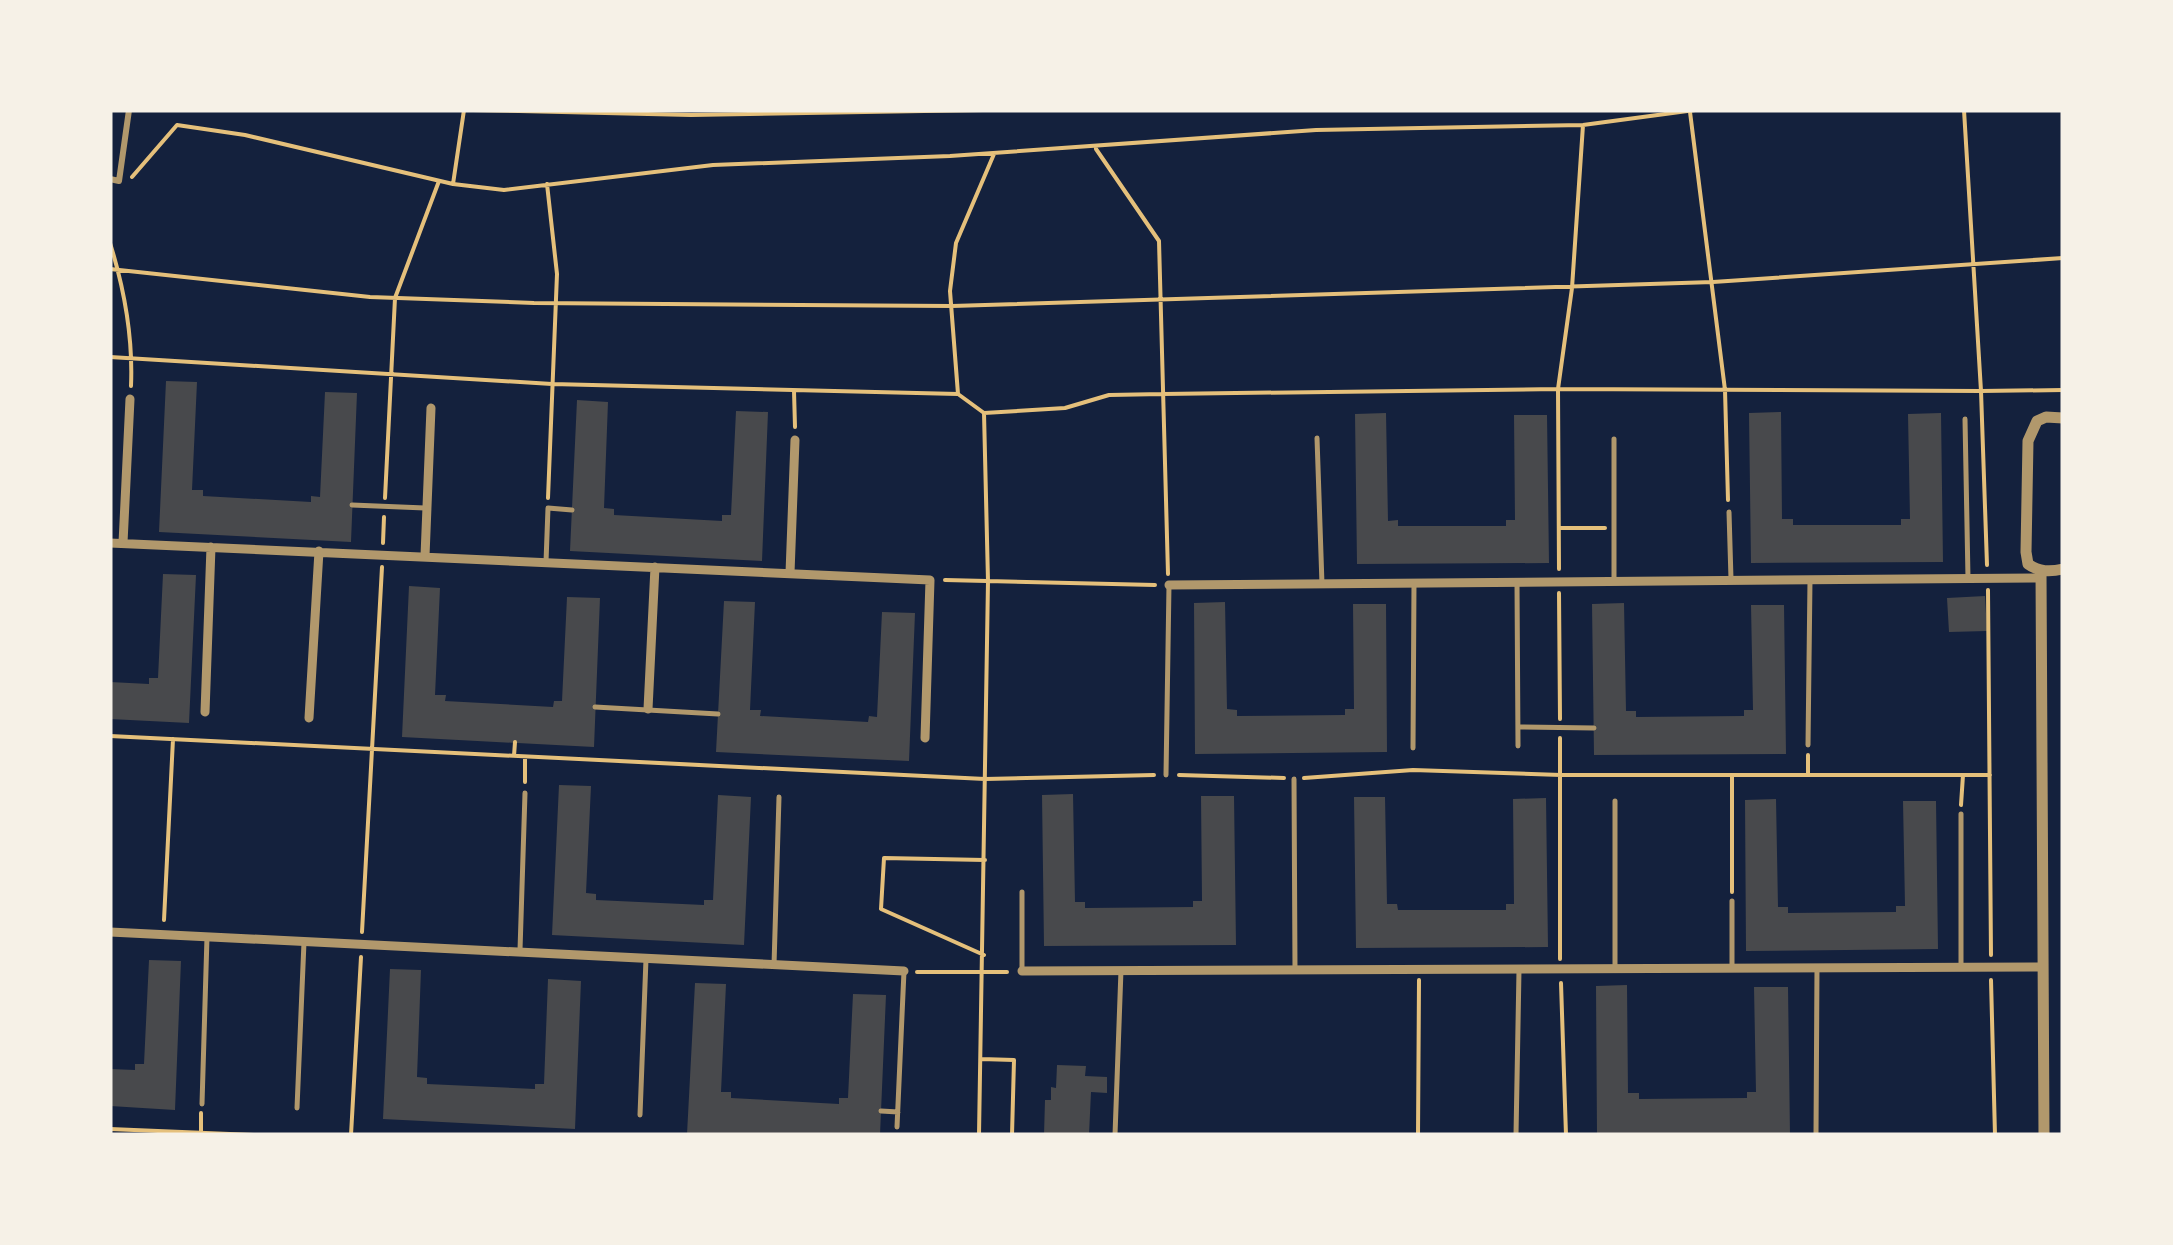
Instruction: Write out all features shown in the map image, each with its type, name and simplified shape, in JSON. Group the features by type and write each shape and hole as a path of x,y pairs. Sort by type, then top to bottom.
{"street":[{"path":"110,179 119,180 129,110"},
{"path":"124,543 130,399"},
{"path":"425,556 431,408"},
{"path":"2041,574 2028,564 2026,552 2028,441 2036,421 2063,418"},
{"path":"790,573 795,440"},
{"path":"110,542 930,580 924,738"},
{"path":"205,712 211,547"},
{"path":"309,718 319,551"},
{"path":"648,709 655,567"},
{"path":"1168,585 1988,578 2063,569"},
{"path":"2041,574 2044,1135"},
{"path":"110,932 904,972"},
{"path":"1022,971 2043,967"}],"lane":[{"path":"1965,419 1968,578"},
{"path":"1317,438 1322,584"},
{"path":"1614,438 1614,582"},
{"path":"352,505 428,508"},
{"path":"546,562 548,508 572,510"},
{"path":"1729,512 1731,581"},
{"path":"1517,580 1518,746"},
{"path":"1808,745 1810,580"},
{"path":"1413,748 1414,583"},
{"path":"1166,775 1168,585"},
{"path":"596,707 718,714"},
{"path":"1518,727 1594,728"},
{"path":"1294,779 1294,970"},
{"path":"520,953 525,793"},
{"path":"774,965 780,797"},
{"path":"1615,800 1615,969"},
{"path":"1961,814 1961,968"},
{"path":"1022,892 1022,971"},
{"path":"1732,901 1732,968"},
{"path":"202,1104 207,937"},
{"path":"296,1108 304,942"},
{"path":"640,1115 646,959"},
{"path":"1816,968 1816,1135"},
{"path":"1115,1135 1120,970"},
{"path":"1516,1135 1519,970"},
{"path":"897,1127 904,972"},
{"path":"881,1111 898,1112"}],"path":[{"path":"452,184 464,110"},
{"path":"473,110 691,116 982,110"},
{"path":"1964,110 1988,578 1995,1135"},
{"path":"129,180 177,126 245,135 452,184 504,190 713,165 994,154 1277,132 1582,125 1692,111 1725,390 1729,512"},
{"path":"1566,1135 1560,969 1558,389 1572,288 1582,125"},
{"path":"930,580 1168,585 1158,240 1094,147"},
{"path":"958,394 950,291 956,243 994,154"},
{"path":"351,1135 395,298 439,181"},
{"path":"547,184 556,248 548,508"},
{"path":"110,243 132,358 130,399"},
{"path":"110,269 395,298 952,306 1712,282 2063,258"},
{"path":"110,357 552,384 958,394 984,412 1065,408 1109,395 1558,389 2063,390"},
{"path":"794,392 795,440"},
{"path":"979,1135 988,581 984,412"},
{"path":"1559,528 1614,528"},
{"path":"110,736 986,779 1166,775 1294,779 1412,770 1561,775 1990,775"},
{"path":"164,934 173,739"},
{"path":"514,742 514,756"},
{"path":"1808,745 1808,775"},
{"path":"525,757 525,793"},
{"path":"778,769 780,797"},
{"path":"1732,775 1732,901"},
{"path":"1961,814 1963,775"},
{"path":"984,955 881,910 884,858 985,860"},
{"path":"1418,1135 1419,970"},
{"path":"904,972 1022,971"},
{"path":"981,1058 1014,1060 1012,1135"},
{"path":"201,1133 202,1104"},
{"path":"110,1129 254,1135"}],"building":[{"path":"166,381 197,382 192,490 203,490 203,496 311,502 311,496 320,497 325,392 357,393 351,542 159,532"},
{"path":"577,400 608,402 604,508 614,509 614,515 722,521 722,515 731,515 736,411 768,412 762,561 570,551"},
{"path":"1781,412 1782,519 1793,519 1793,525 1901,525 1901,519 1910,519 1908,414 1941,413 1943,562 1751,563 1749,413"},
{"path":"1386,413 1388,521 1398,520 1398,526 1506,526 1506,520 1515,520 1514,415 1547,415 1549,563 1357,564 1355,414"},
{"path":"163,574 196,575 189,723 110,719 110,682 149,684 149,678 158,678"},
{"path":"409,586 440,588 435,695 446,695 445,701 553,707 554,701 562,701 567,597 600,598 594,747 402,737"},
{"path":"1985,596 1987,631 1949,632 1947,598"},
{"path":"724,601 755,602 750,710 761,710 760,716 868,722 869,716 877,717 882,612 915,613 909,761 716,752"},
{"path":"1225,602 1227,709 1237,710 1237,716 1345,715 1345,709 1354,709 1353,604 1386,604 1387,752 1195,754 1194,603"},
{"path":"1624,603 1626,711 1636,711 1636,717 1744,716 1744,710 1753,710 1751,605 1784,605 1786,754 1594,755 1592,604"},
{"path":"559,785 591,786 586,893 596,894 596,900 704,905 704,900 713,900 718,795 751,797 744,945 552,935"},
{"path":"1073,794 1075,902 1085,902 1085,908 1193,907 1193,901 1202,901 1201,796 1234,796 1236,945 1044,946 1042,795"},
{"path":"1354,797 1385,797 1387,904 1397,904 1398,910 1506,910 1506,904 1514,904 1513,799 1546,798 1548,947 1356,948"},
{"path":"1776,799 1778,907 1788,907 1788,913 1896,912 1896,906 1905,906 1903,801 1936,801 1938,949 1746,951 1745,800"},
{"path":"149,960 181,961 175,1110 110,1106 110,1069 135,1070 135,1064 144,1064"},
{"path":"390,969 421,970 417,1077 427,1078 427,1084 535,1089 535,1084 544,1084 548,979 581,981 575,1129 383,1119"},
{"path":"695,983 726,984 721,1092 731,1092 731,1098 839,1104 839,1098 848,1098 853,994 886,995 880,1135 687,1134"},
{"path":"1627,985 1628,1093 1639,1093 1639,1099 1747,1098 1747,1092 1756,1092 1754,987 1788,987 1790,1135 1597,1135 1596,986"},
{"path":"1057,1065 1086,1066 1085,1076 1107,1077 1107,1093 1091,1092 1089,1135 1044,1135 1045,1100 1051,1100 1051,1087 1056,1088"}]}
